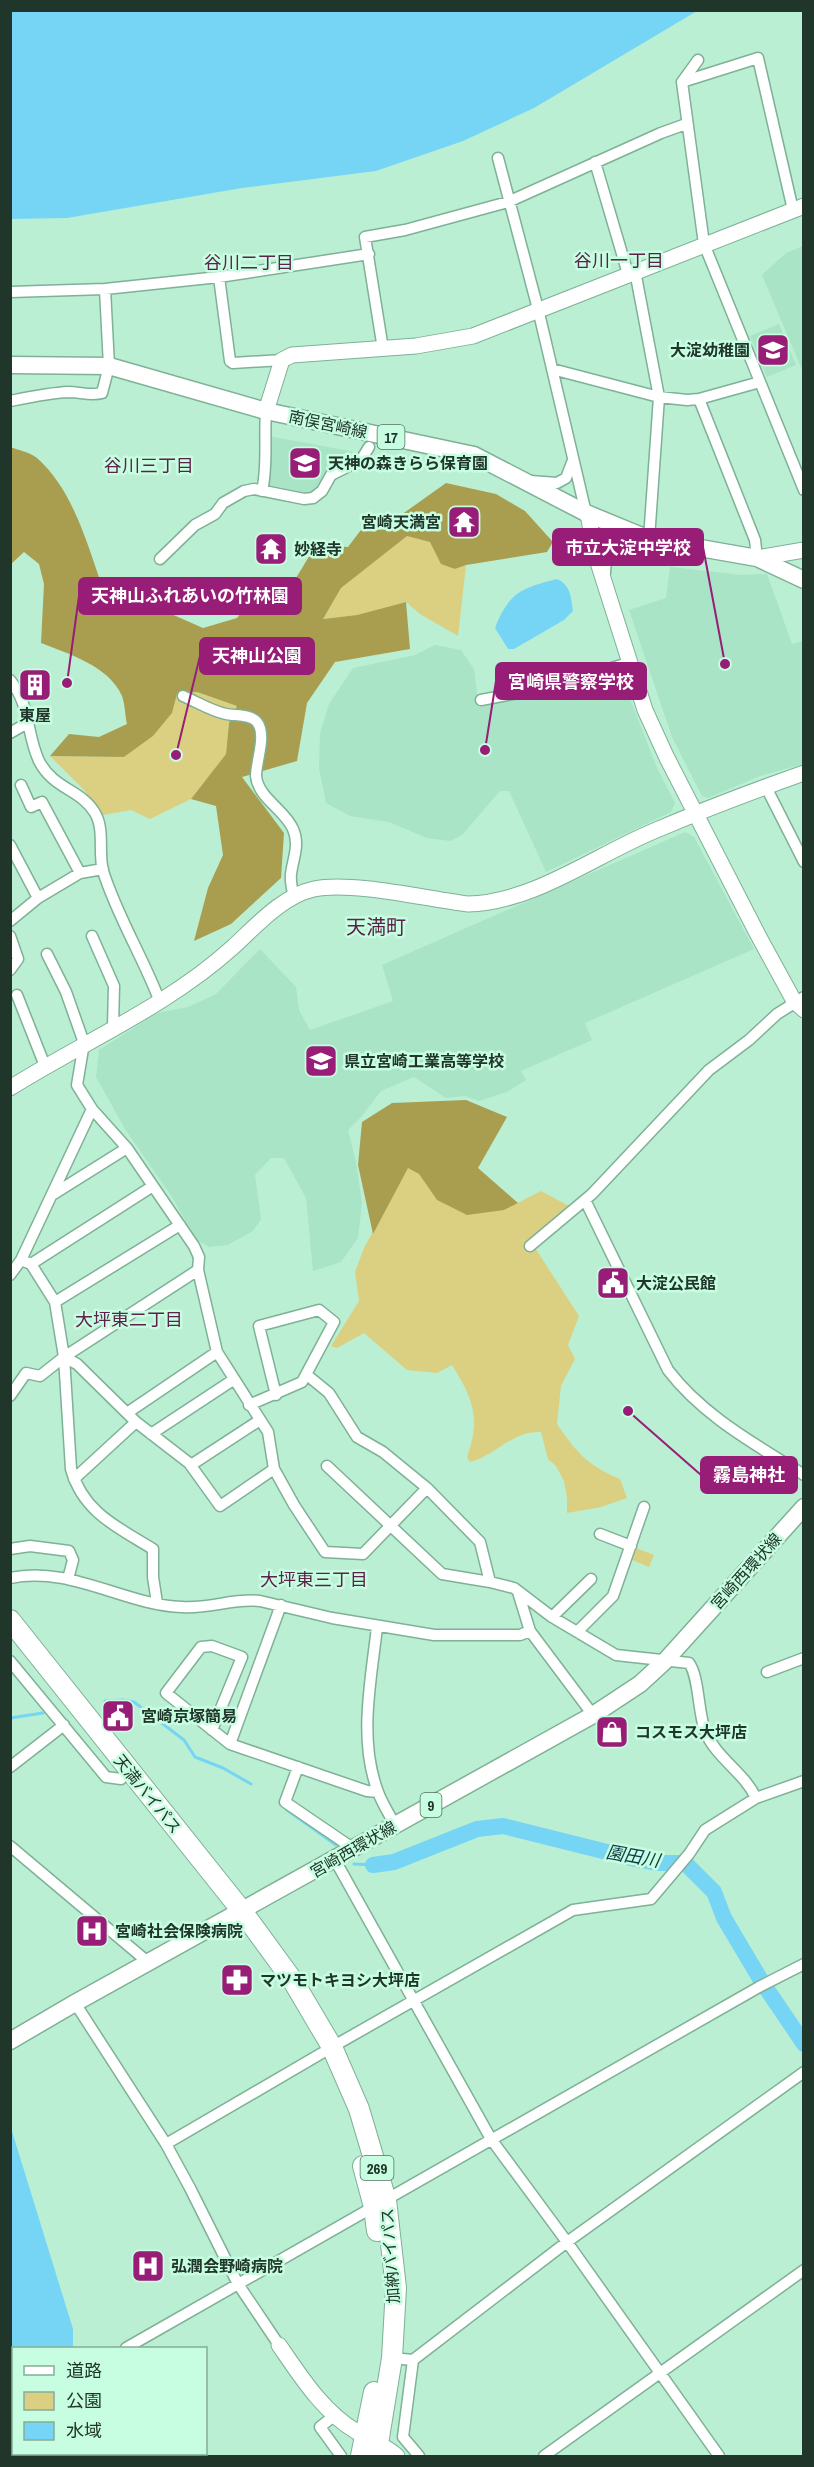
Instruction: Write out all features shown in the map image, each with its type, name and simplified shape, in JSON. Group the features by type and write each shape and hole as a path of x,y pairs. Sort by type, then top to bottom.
{"highway":[{"name":"天満バイパス","path":"10,1620 236,1914"},
{"name":"天満バイパス","path":"10,1640 121,1779 236,1914"},
{"name":"加納バイパス","path":"236,1914 293,1981 327,2050 380,2204 396,2288 392,2358 374,2445 361,2457"},
{"name":"加納バイパス","path":"374,2445 381,2357 383,2289 380,2204"}],"main road":[{"name":"南俣宮崎線","path":"10,365 109,366 266,411 474,455 586,513 649,539 757,558 804,580"},
{"name":"宮崎西環状線","path":"10,2041 593,1715 640,1684 665,1661 804,1507"}],"street":[{"path":"219,277 230,361 233,363 282,360 292,355 441,343 473,336 798,208 758,58 682,82"},
{"path":"698,60 682,82 704,244 804,490"},
{"path":"383,349 365,237 405,230 508,202 686,124"},
{"path":"498,158 538,309 604,581 645,710 696,815 800,1003 698,1080 585,1200 530,1246"},
{"path":"595,162 632,272 659,397 649,539 614,548 608,554 605,562 604,581"},
{"path":"10,292 105,289 219,277 369,254"},
{"path":"10,401 71,392 95,395 102,393 109,366 105,289"},
{"path":"262,491 266,474 263,443 266,411 282,360"},
{"path":"552,369 659,397 687,400 699,399 760,382"},
{"path":"699,399 755,540 757,558 804,550"},
{"path":"160,559 195,525 215,514 223,503 244,491 254,489 304,499 313,498 322,491 331,475 361,460 369,447"},
{"path":"527,481 557,483 566,478 573,457"},
{"path":"481,700 555,686 631,662"},
{"path":"10,680 21,694 38,758 45,771 54,782 86,801 96,815 100,830 103,869 160,1002"},
{"path":"183,696 209,709 254,719 259,724 261,733 256,776 258,784 263,793 287,818 295,835 297,847 291,875 294,897"},
{"path":"10,733 29,723"},
{"path":"10,1088 194,980 270,914 294,897 313,889 331,887 483,904 533,889 653,831 804,773"},
{"path":"21,785 31,807 42,802 80,873"},
{"path":"765,787 804,862"},
{"path":"10,845 38,898"},
{"path":"10,921 38,898 80,873 103,869"},
{"path":"10,936 18,959 10,970"},
{"path":"92,936 114,986 113,1027"},
{"path":"47,954 66,992 84,1043 77,1085 92,1109 127,1148 199,1257 198,1270 217,1352 267,1432 274,1469 294,1505 325,1552 363,1554 427,1488"},
{"path":"17,995 45,1066"},
{"path":"26,1262 51,1195 92,1109"},
{"path":"51,1195 127,1148"},
{"path":"10,1275 26,1262 153,1186"},
{"path":"585,1200 668,1370 682,1388 719,1420 804,1475"},
{"path":"55,1302 180,1225"},
{"path":"26,1262 55,1302 64,1357 71,1469 74,1479 82,1496 94,1510 153,1549 153,1577 157,1603"},
{"path":"10,1396 26,1373 40,1376 64,1357 198,1270"},
{"path":"249,1405 276,1395 302,1382 334,1323 319,1310 259,1326 276,1395"},
{"path":"127,1413 217,1352"},
{"path":"64,1357 77,1364 136,1422 190,1465 220,1506 274,1469"},
{"path":"306,1375 329,1394 357,1437 383,1452 427,1488 480,1542 490,1582"},
{"path":"151,1434 233,1380"},
{"path":"190,1465 260,1420"},
{"path":"74,1479 136,1422"},
{"path":"327,1466 442,1574 514,1588 552,1617 616,1655 690,1663 694,1670 697,1700 708,1737 723,1759 752,1790 756,1798"},
{"path":"577,1632 613,1596 644,1507"},
{"path":"600,1534 631,1546"},
{"path":"10,1550 30,1546 69,1551 73,1560 68,1579"},
{"path":"10,1578 39,1575 68,1579 157,1603 181,1607 205,1607 250,1599 377,1627 459,1636 520,1635 530,1631"},
{"path":"552,1617 591,1579"},
{"path":"518,1592 530,1631 593,1715"},
{"path":"230,1744 281,1605"},
{"path":"377,1627 367,1745 378,1791 395,1825"},
{"path":"212,1730 242,1657 212,1646 201,1647 166,1693 212,1730 230,1744 367,1791 378,1791"},
{"path":"767,1672 804,1658"},
{"path":"10,1661 106,1777 121,1779"},
{"path":"10,1767 64,1725"},
{"path":"298,1767 285,1802 354,1849"},
{"path":"166,2144 573,1910 651,1899 689,1854 705,1830 756,1798 804,1781"},
{"path":"10,1846 149,1963"},
{"path":"335,1860 491,2139 719,2457"},
{"path":"129,2347 491,2139 773,1979 804,1964"},
{"path":"75,2003 166,2144 237,2284 308,2387 335,2415 374,2445 397,2457"},
{"path":"392,2358 413,2360 567,2242 804,2072"},
{"path":"544,2457 804,2270"},
{"path":"413,2360 403,2437 419,2457"},
{"path":"335,2415 320,2427 341,2457"}],"shaded area":[{"path":"803,246 803,372 762,275 786,253"},
{"name":"大淀幼稚園","path":"779,324 796,365 767,377 750,336"},
{"name":"天神の森きらら保育園","path":"268,436 360,453 332,467 323,475 320,486 315,492 308,495 267,487 271,459"},
{"path":"10,447 37,458 60,485 76,516 101,583 203,628 237,618 258,589 296,578 316,545 348,547 373,514 401,515 446,483 496,494 525,511 553,542 547,552 466,565 455,569 441,564 430,542 407,536 341,588 323,619 357,615 406,602 410,649 335,662 307,703 297,761 242,777 284,833 281,878 231,924 194,941 208,888 223,855 216,806 191,799 226,754 229,723 237,706 197,692 177,694 172,713 153,736 124,757 50,756 69,734 99,737 127,724 122,696 108,677 87,662 41,643 44,584 39,564 24,552 11,564"},
{"path":"670,567 741,575 767,574 792,644 803,641 803,764 760,776 708,798 702,796 672,737 629,610 666,598"},
{"path":"435,645 461,650 474,669 479,707 546,694 620,673 657,768 675,803 671,812 546,872 509,791 500,791 462,835 450,841 427,838 389,822 350,816 326,803 319,768 320,733 329,704 353,668 415,655"},
{"name":"県立宮崎工業高等学校","path":"685,832 694,837 754,949 585,1023 592,1040 521,1071 526,1080 507,1092 479,1101 465,1096 446,1098 414,1077 381,1091 348,1130 356,1162 362,1203 358,1238 341,1262 313,1271 306,1198 284,1158 271,1158 255,1175 261,1219 253,1231 228,1245 209,1247 195,1239 172,1197 125,1129 96,1077 99,1050 157,1013 188,1007 216,994 260,949 296,987 299,1010 310,1030 393,1001 382,965"},
{"path":"466,1100 507,1117 478,1168 518,1203 504,1210 467,1215 437,1200 419,1174 408,1168 373,1234 358,1165 362,1122 392,1103"}],"green space":[{"path":"407,535 430,542 455,569 466,565 458,636 420,614 406,602 357,615 322,619 341,588"},
{"path":"197,692 237,706 229,723 226,754 191,799 150,819 131,810 103,815 84,790 50,756 124,757 153,736 172,713 177,694"},
{"path":"408,1167 419,1174 437,1200 504,1210 541,1191 569,1206 532,1243 579,1316 568,1345 575,1359 561,1386 557,1424 570,1443 584,1457 599,1469 620,1479 627,1498 601,1507 567,1513 564,1481 556,1466 548,1459 541,1432 522,1435 470,1462 467,1457 474,1431 473,1409 465,1388 452,1365 437,1373 407,1370 364,1333 337,1348 331,1346 359,1301 355,1272 364,1248"},
{"path":"633,1547 654,1555 649,1567 628,1558"}],"water":[{"path":"10,11 697,11 534,108 463,141 376,171 242,188 67,218 11,219"},
{"path":"557,579 568,588 573,611 564,620 514,649 508,649 495,628 506,606 518,593"},
{"path":"11,2128 73,2329 73,2347 12,2347 12,2386 10,2385"}],"waterway":[{"path":"105,1701 134,1702 184,1740 195,1757 223,1768 251,1784"},
{"path":"10,1718 43,1713"},
{"path":"287,1810 336,1845"},
{"name":"園田川","path":"373,1865 394,1862 477,1829 503,1826 635,1859 657,1863 685,1863 714,1892 724,1918 762,1982 804,2044"},
{"path":"354,1864 373,1865"}],"place":[{"name":"大淀幼稚園","path":"773,350"},
{"name":"天神の森きらら保育園","path":"305,463"},
{"name":"宮崎天満宮","path":"464,522"},
{"name":"妙経寺","path":"271,549"},
{"name":"市立大淀中学校","path":"725,664"},
{"name":"天神山ふれあいの竹林園","path":"67,683"},
{"name":"東屋","path":"35,685"},
{"name":"宮崎県警察学校","path":"485,750"},
{"name":"天神山公園","path":"176,755"},
{"name":"県立宮崎工業高等学校","path":"321,1061"},
{"name":"大淀公民館","path":"613,1283"},
{"name":"霧島神社","path":"628,1411"},
{"name":"宮崎京塚簡易","path":"118,1716"},
{"name":"コスモス大坪店","path":"612,1732"},
{"name":"宮崎社会保険病院","path":"92,1931"},
{"name":"マツモトキヨシ大坪店","path":"237,1980"},
{"name":"弘潤会野崎病院","path":"148,2266"}],"district":[{"name":"谷川一丁目","path":"619,260"},
{"name":"谷川二丁目","path":"249,262"},
{"name":"谷川三丁目","path":"149,465"},
{"name":"天満町","path":"376,926"},
{"name":"大坪東二丁目","path":"129,1319"},
{"name":"大坪東三丁目","path":"314,1579"}]}
